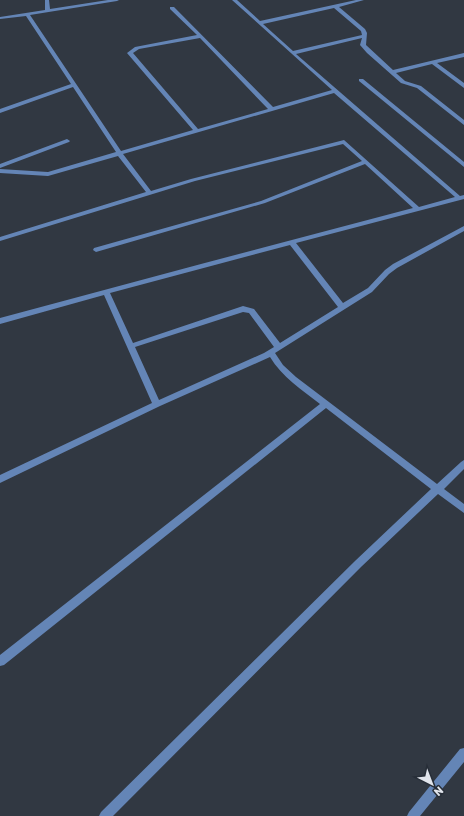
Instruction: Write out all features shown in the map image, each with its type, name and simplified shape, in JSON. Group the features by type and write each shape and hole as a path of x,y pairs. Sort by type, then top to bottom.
{"street":[{"path":"47,0 48,11"},
{"path":"0,18 117,0"},
{"path":"234,0 335,91 462,198"},
{"path":"258,22 362,0"},
{"path":"336,6 363,30 365,36 365,48 403,82 419,87 464,123"},
{"path":"172,8 272,110"},
{"path":"27,14 120,154 150,193"},
{"path":"197,131 130,53 137,48 201,36"},
{"path":"292,53 365,36"},
{"path":"392,72 464,55"},
{"path":"432,62 464,86"},
{"path":"361,80 464,165"},
{"path":"0,111 74,85"},
{"path":"0,170 48,174 335,91"},
{"path":"0,166 67,141"},
{"path":"0,239 193,180 344,142 418,209"},
{"path":"96,250 263,202 366,162"},
{"path":"0,322 291,242 462,198"},
{"path":"0,479 157,404 271,353 370,290 387,272 395,266 464,228"},
{"path":"291,242 343,308"},
{"path":"106,292 157,404"},
{"path":"131,346 243,309 251,311 279,348"},
{"path":"271,353 286,373 464,509"},
{"path":"0,661 326,404"},
{"path":"105,816 358,564 464,464"},
{"path":"413,816 464,753"}]}
